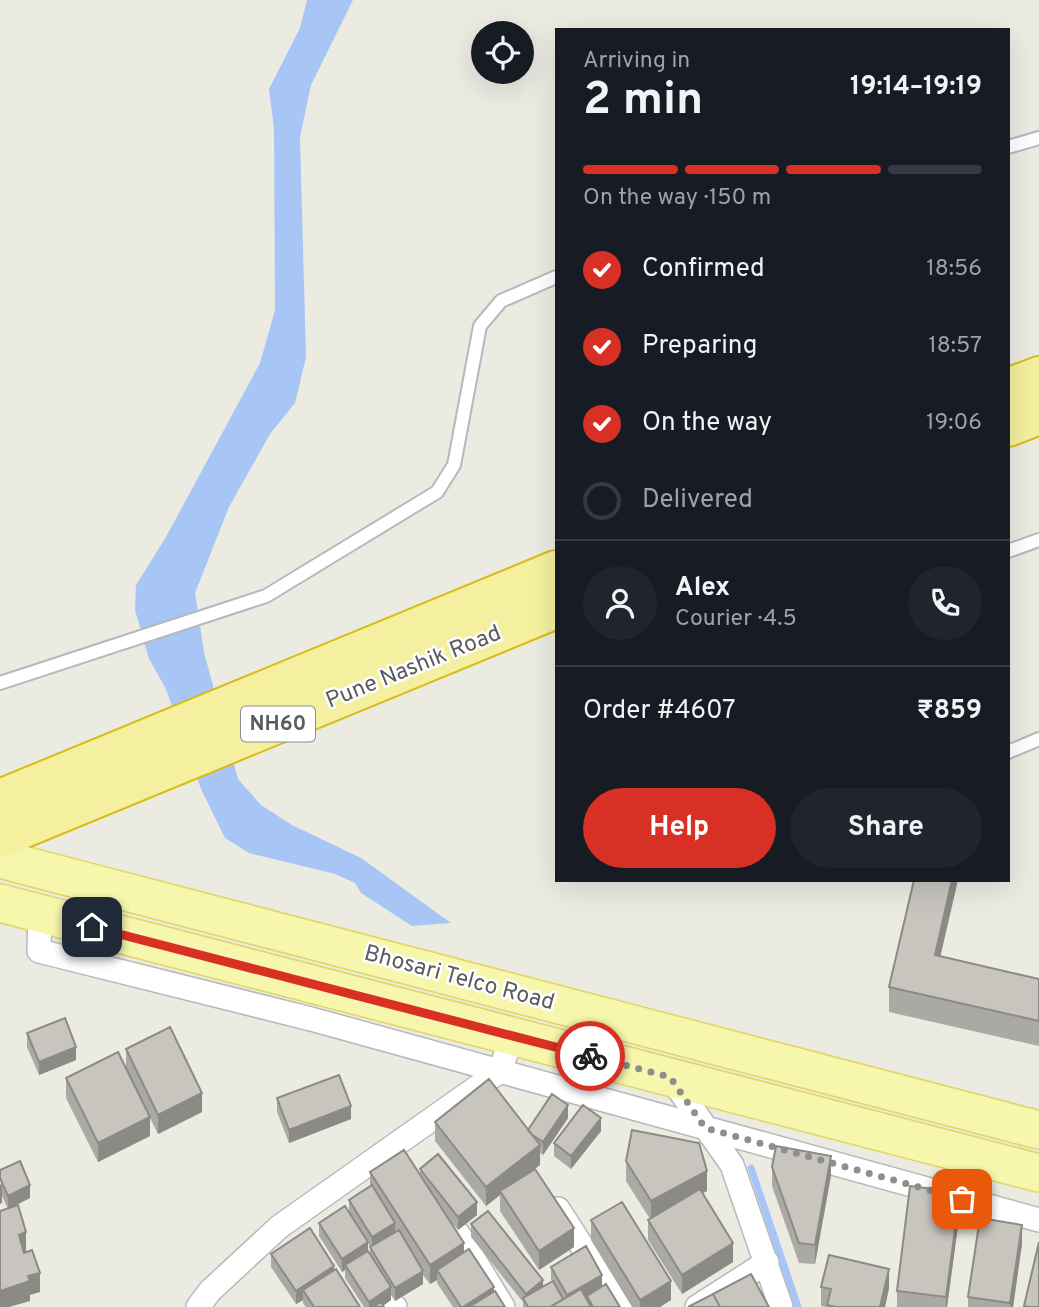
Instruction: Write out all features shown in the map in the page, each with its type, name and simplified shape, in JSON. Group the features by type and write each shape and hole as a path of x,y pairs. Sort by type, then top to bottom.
{"highway":[{"path":"1010,387 1039,376"},
{"path":"1010,426 1039,415"},
{"name":"Pune Nashik Road","path":"0,799 555,570"},
{"name":"Pune Nashik Road","path":"0,838 555,609"}],"main road":[{"name":"Bhosari Telco Road","path":"0,859 1039,1130"},
{"name":"Bhosari Telco Road","path":"0,903 1039,1173"}],"street":[{"path":"40,914 39,951 298,1015 1039,1220"},
{"path":"198,1307 210,1291 279,1227 500,1071 512,1036"},
{"path":"670,1077 732,1165 781,1307"},
{"path":"548,1193 621,1307"},
{"path":"459,1235 502,1307"},
{"path":"697,1307 767,1262"}],"lane":[{"path":"1010,146 1039,138"},
{"path":"0,683 266,596 437,492 454,466 480,326 501,301 555,277"},
{"path":"1010,550 1039,540"},
{"path":"1010,751 1039,739"}],"water":[{"path":"307,0 353,0 311,85 300,137 306,357 295,403 270,434 229,507 195,593 204,652 238,779 261,805 292,825 361,858 451,923 412,926 361,893 355,883 335,874 249,853 225,838 201,789 166,689 149,659 135,610 136,585 166,537 260,363 275,310 274,129 269,89 300,28"}],"building":[{"path":"914,882 952,882 935,955 1039,979 1039,1021 889,987"},
{"path":"65,1018 76,1047 39,1062 27,1033"},
{"path":"170,1027 202,1093 158,1115 126,1049"},
{"path":"118,1052 150,1117 98,1143 66,1078"},
{"path":"339,1075 351,1106 289,1130 277,1098"},
{"path":"489,1079 540,1145 486,1187 435,1122"},
{"path":"552,1094 568,1105 543,1142 528,1130"},
{"path":"583,1105 601,1118 571,1156 554,1143"},
{"path":"632,1130 699,1143 707,1171 651,1201 626,1161"},
{"path":"776,1146 831,1156 815,1245 799,1243 772,1167"},
{"path":"404,1150 464,1243 430,1265 370,1172"},
{"path":"438,1154 477,1202 458,1217 420,1169"},
{"path":"20,1161 30,1185 8,1196 0,1178 0,1170"},
{"path":"535,1169 574,1228 539,1251 500,1191"},
{"path":"372,1185 395,1223 372,1237 349,1200"},
{"path":"910,1186 960,1192 946,1297 897,1291"},
{"path":"700,1189 733,1243 682,1275 648,1220"},
{"path":"622,1202 671,1281 640,1300 591,1220"},
{"path":"18,1205 26,1232 19,1235 24,1253 32,1250 40,1273 28,1276 30,1281 0,1291 0,1211"},
{"path":"345,1206 368,1242 342,1259 319,1223"},
{"path":"488,1211 543,1280 526,1294 471,1224"},
{"path":"980,1218 1022,1225 1010,1303 968,1297"},
{"path":"310,1228 334,1266 296,1291 271,1254"},
{"path":"399,1230 423,1271 395,1288 370,1247"},
{"path":"1039,1242 1039,1307 1024,1306"},
{"path":"586,1246 602,1275 567,1295 551,1267"},
{"path":"469,1249 494,1287 461,1307 437,1270"},
{"path":"368,1251 391,1287 369,1302 345,1265"},
{"path":"829,1255 889,1269 880,1307 827,1305 831,1289 821,1287"},
{"path":"336,1269 360,1307 314,1307 303,1290"},
{"path":"751,1274 769,1307 720,1307 713,1294"},
{"path":"553,1281 563,1299 550,1307 528,1307 523,1298"},
{"path":"606,1284 620,1307 593,1307 587,1296"},
{"path":"581,1289 591,1307 550,1307"},
{"path":"495,1291 505,1307 469,1307"},
{"path":"713,1294 720,1307 688,1307"}],"waterway":[{"path":"751,1168 798,1307"}],"way so far":[{"path":"590,1056 670,1077 705,1128 962,1199"}],"route":[{"path":"92,927 590,1056"}]}
